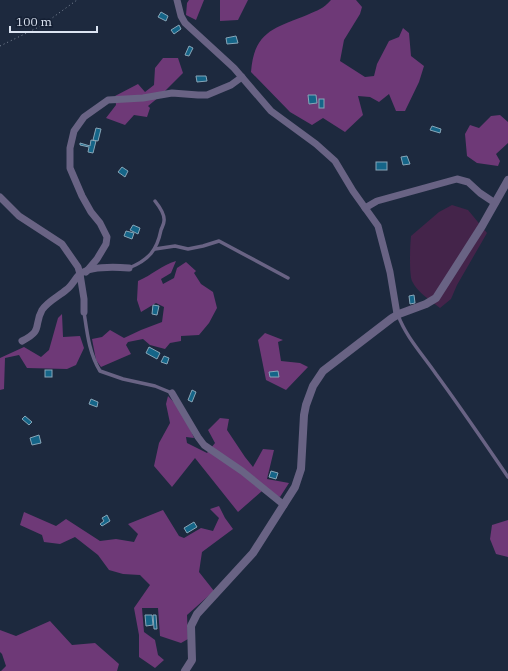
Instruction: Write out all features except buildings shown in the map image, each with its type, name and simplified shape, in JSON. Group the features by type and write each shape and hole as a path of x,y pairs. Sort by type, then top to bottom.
{"street":[{"path":"177,0 181,16 185,23 242,77 271,110 332,156 353,191 375,220 390,272 397,314"},
{"path":"22,341 29,338 37,331 43,309 69,288 97,259 106,244 107,237 100,223 91,212 82,196 70,168 70,148 74,131 84,117 108,100 143,98 172,93 207,95 231,85 242,77"},
{"path":"365,208 377,201 457,178 468,182 480,193 495,203"},
{"path":"185,671 192,660 191,626 197,614 253,553 295,488 301,469 304,414 309,396 317,378 323,371 397,314 426,304 436,298 508,180"},
{"path":"0,197 19,216 62,244 83,273 84,312"},
{"path":"83,273 92,269 113,267 129,268"},
{"path":"172,393 198,438 204,445 242,471 284,505"}],"lane":[{"path":"129,268 150,255 155,249 160,237 164,215 155,201"},
{"path":"155,249 175,246 188,249 219,241 288,278"},
{"path":"84,312 92,354 100,371 123,379 155,386 172,393"},
{"path":"397,314 403,327 421,354 436,373 508,477"}],"path":[{"path":"0,46 41,26 77,0"}],"shaded area":[{"path":"189,0 204,0 196,20 186,15 187,3"},
{"path":"220,0 248,0 238,20 220,21"},
{"path":"331,0 356,0 362,7 360,14 344,40 340,61 365,77 374,76 377,64 389,41 399,37 403,28 409,33 411,56 424,66 419,82 405,111 396,111 389,94 379,102 370,97 358,96 363,115 345,132 323,118 312,125 290,112 251,72 253,58 257,48 262,39 268,33 320,9"},
{"path":"163,58 178,58 183,73 148,106 150,108 147,117 134,115 125,125 106,118 116,105 115,96 138,84 145,92 154,85 155,68"},
{"path":"500,115 508,122 508,143 496,154 500,161 498,166 477,163 467,156 465,134 470,125 479,128 491,116"},
{"path":"452,205 468,210 487,233 457,285 451,299 440,308 420,292 412,281 410,266 411,236 439,212"},
{"path":"176,261 171,273 161,279 163,284 174,278 177,268 186,262 196,271 194,273 201,284 213,292 217,308 209,323 199,335 181,336 181,341 170,343 165,349 150,345 143,339 128,342 126,345 131,354 101,367 96,360 92,339 102,337 110,330 124,338 162,322 164,307 156,303 141,312 137,300 138,281"},
{"path":"62,314 63,337 80,336 84,348 76,365 67,369 27,368 19,355 5,358 4,389 0,390 0,358 24,347 41,357 49,350 58,318"},
{"path":"265,333 283,340 278,342 281,361 300,363 308,367 286,390 266,380 258,340"},
{"path":"168,396 183,412 194,438 186,437 187,443 207,453 215,443 208,430 220,418 229,419 227,430 253,467 263,449 274,450 267,479 289,483 280,497 262,491 238,512 195,458 172,487 154,466 159,443 170,423 166,404"},
{"path":"219,506 233,529 202,552 199,572 214,591 187,615 188,639 181,643 160,636 158,608 142,608 144,632 155,640 158,655 164,660 155,668 139,657 139,635 134,608 150,585 140,575 123,574 109,570 98,555 75,537 60,544 44,542 42,535 20,525 24,512 56,526 66,519 100,541 116,539 134,542 138,534 128,524 163,510 179,536 184,538 201,528 213,531 219,518 210,509"},
{"path":"508,520 508,557 496,554 490,539 492,525"},
{"path":"50,621 72,645 95,643 119,664 117,671 1,671 6,666 0,652 0,630 16,636"}]}
